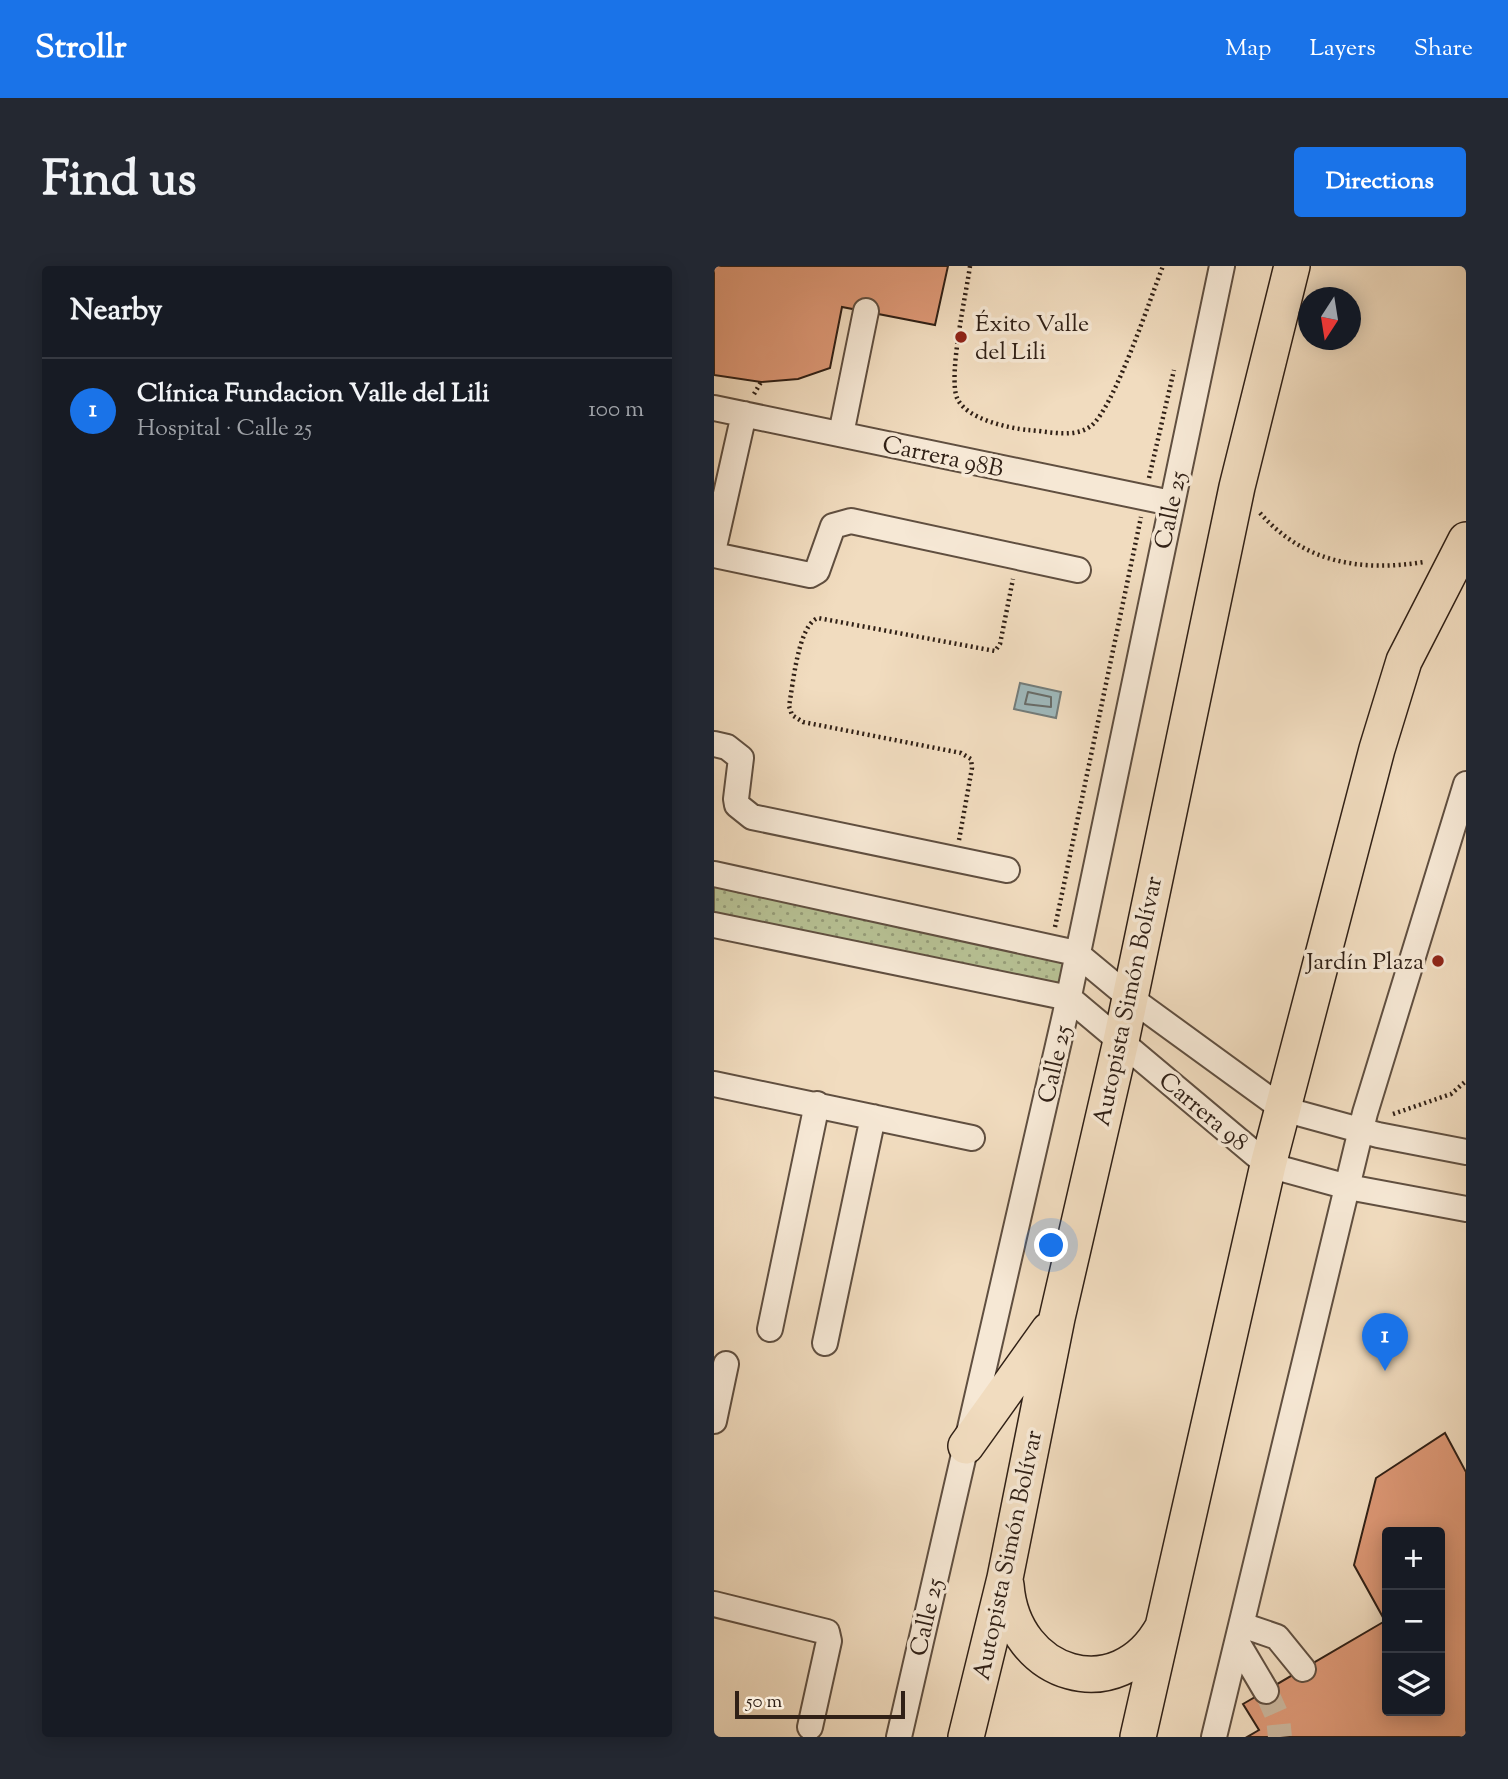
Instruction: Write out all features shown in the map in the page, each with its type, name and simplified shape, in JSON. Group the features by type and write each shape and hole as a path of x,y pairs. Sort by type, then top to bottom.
{"highway":[{"name":"Autopista Simón Bolívar","path":"966,1737 1005,1578 1057,1318 1121,1041 1237,487 1292,266"},
{"path":"1138,1737 1268,1165 1377,749 1400,674 1465,543"},
{"path":"966,1446 1057,1318"},
{"path":"1005,1578 1007,1606 1015,1628 1029,1648 1041,1658 1070,1671 1101,1672 1131,1662 1154,1642 1168,1614"}],"street":[{"name":"Calle 25","path":"899,1737 1069,999 1076,953 1222,266"},
{"path":"841,434 866,311"},
{"name":"Carrera 98B","path":"714,408 1171,503"},
{"path":"714,547 744,414"},
{"path":"714,555 810,575 817,570 833,526 851,521 1078,570"},
{"path":"714,744 727,747 741,758 737,805 752,817 1007,870"},
{"path":"1213,1737 1361,1130 1461,813 1466,784"},
{"name":"Carrera 98","path":"714,874 1076,953 1129,997 1283,1109 1361,1130 1466,1152"},
{"name":"Carrera 98","path":"714,925 1069,999 1268,1165 1348,1187 1466,1209"},
{"path":"714,1084 972,1138"},
{"path":"770,1329 817,1104"},
{"path":"825,1343 873,1116"},
{"path":"714,1421 726,1364"},
{"path":"714,1604 827,1632 829,1641 810,1727"},
{"path":"1239,1634 1277,1637 1303,1669"},
{"path":"1239,1634 1266,1691"}],"path":[{"path":"970,266 953,381 958,400 973,415 1019,429 1074,434 1090,426 1107,405 1163,266"},
{"path":"1055,928 1176,361"},
{"path":"1237,487 1285,536 1308,551 1347,565 1387,568 1426,562 1465,543"},
{"path":"955,859 972,768 971,759 961,753 803,722 792,715 789,706 804,631 811,620 818,618 995,651 1000,644 1017,557"},
{"path":"1382,1118 1451,1094 1466,1081"}],"green space":[{"path":"714,874 1076,953 1069,998 714,925"}],"water":[{"path":"1020,683 1061,692 1056,718 1014,709"}],"building":[{"path":"714,266 948,266 935,325 842,307 830,368 798,379 761,382 714,375"},
{"path":"1445,1433 1466,1472 1466,1737 1247,1737 1259,1730 1243,1704 1382,1623 1382,1716 1445,1716 1445,1527 1382,1527 1382,1616 1354,1565 1376,1478"}],"tunnel":[{"path":"1266,1691 1278,1718 1280,1737"}],"place":[{"name":"Éxito Valle del Lili","path":"961,337"},
{"name":"Jardín Plaza","path":"1438,961"},
{"name":"Clínica Fundacion Valle del Lili","path":"1385,1371"}]}
